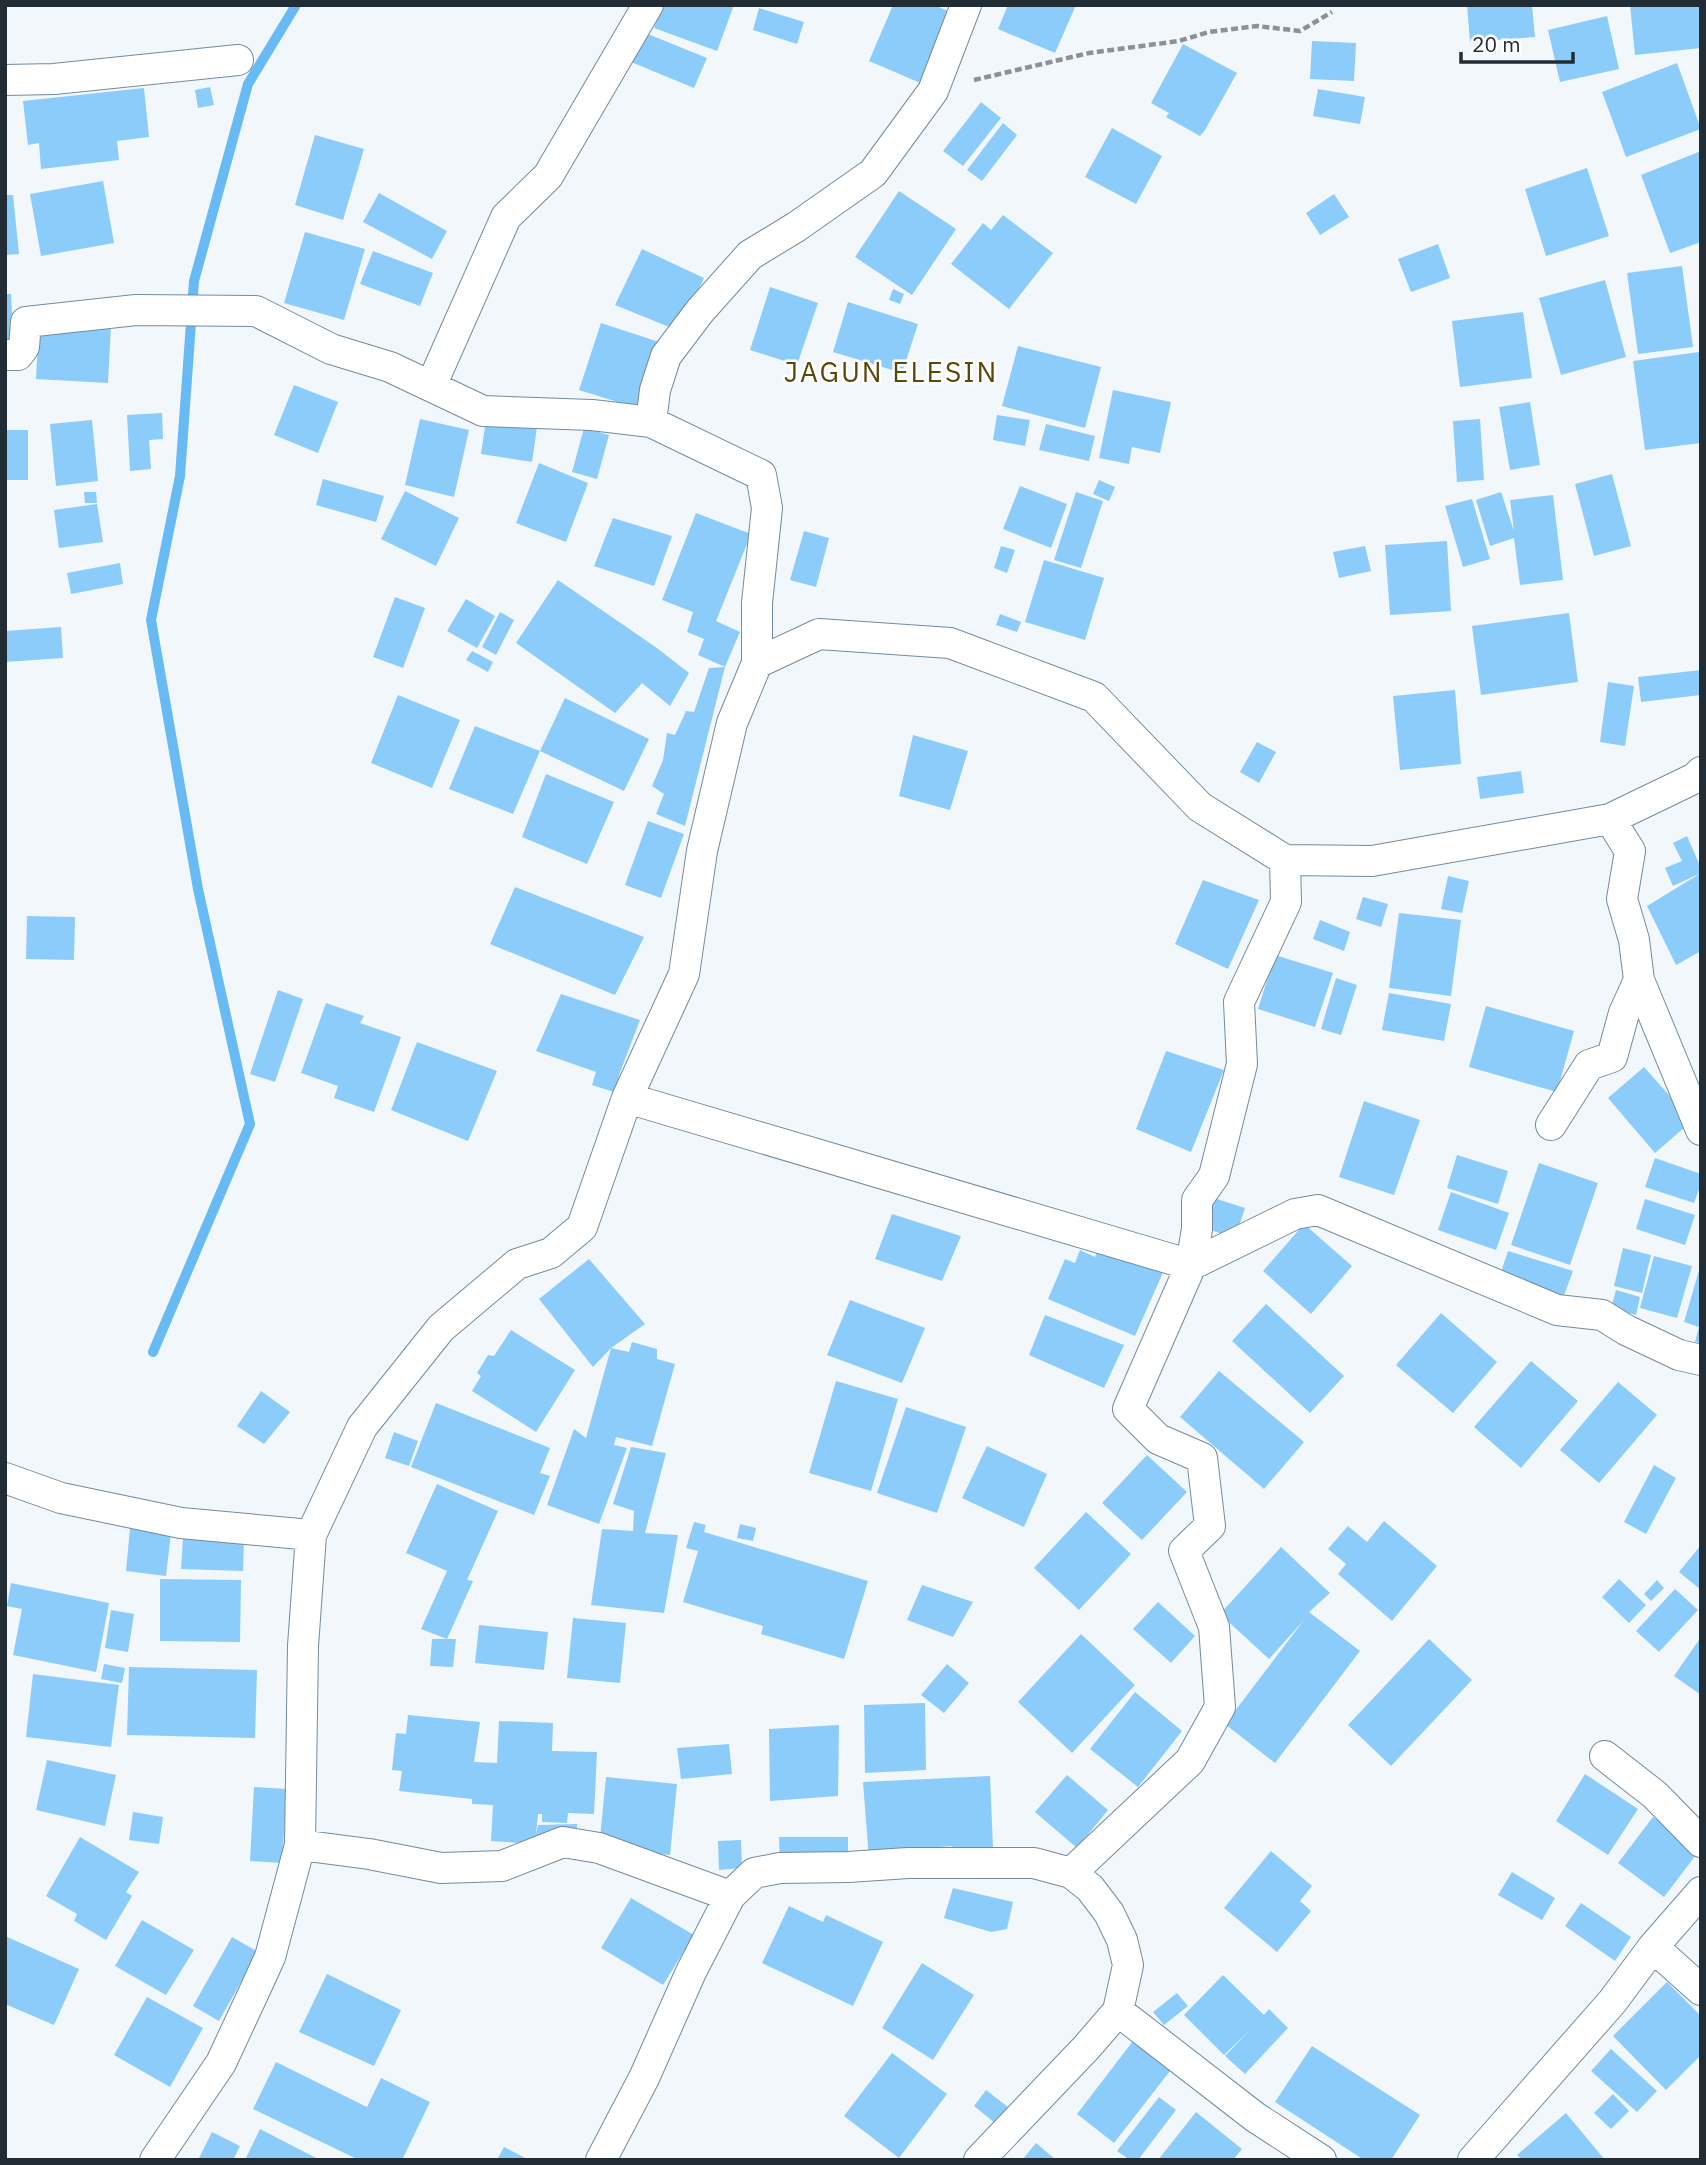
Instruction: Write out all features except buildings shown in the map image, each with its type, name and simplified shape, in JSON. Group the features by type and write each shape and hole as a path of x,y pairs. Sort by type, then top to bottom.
{"street":[{"path":"430,386 506,217 548,176 648,5"},
{"path":"652,422 655,390 666,356 700,311 750,256 873,173 933,90 966,5"},
{"path":"5,80 54,79 238,60"},
{"path":"5,355 18,355 24,348 26,322 41,318 136,310 256,311 331,349 390,367 483,411 592,415 652,422 761,475 767,508 757,603 757,663 732,723 702,850 684,974 627,1098 582,1227 551,1252 517,1264 441,1328 362,1427 311,1535 303,1646 300,1844 271,1957 221,2063 155,2160"},
{"path":"757,663 819,634 950,643 1094,697 1200,807 1284,860 1373,861 1610,819 1695,778 1701,772"},
{"path":"1610,819 1630,851 1622,898 1634,940 1639,980 1701,1130"},
{"path":"1071,1873 1190,1761 1220,1707 1214,1627 1184,1551 1210,1526 1202,1458 1158,1439 1128,1409 1191,1265 1197,1229 1197,1200 1214,1176 1242,1064 1239,1002 1286,902 1284,860"},
{"path":"1551,1125 1589,1065 1612,1057 1624,1013 1639,980"},
{"path":"627,1098 1191,1265 1295,1214 1318,1210 1557,1310 1602,1315 1626,1330 1679,1355 1701,1360"},
{"path":"5,1478 61,1498 181,1523 311,1535"},
{"path":"1605,1756 1655,1795 1701,1842"},
{"path":"300,1844 441,1868 502,1866 563,1842 599,1848 730,1896"},
{"path":"601,2160 644,2078 691,1972 730,1896 754,1873 780,1868 908,1863 1034,1863 1071,1873 1090,1888 1109,1913 1122,1940 1128,1965 1118,2011 979,2160"},
{"path":"1473,2160 1612,2002 1653,1947 1701,1892"},
{"path":"1653,1947 1701,1990"},
{"path":"1118,2011 1255,2117 1321,2160"}],"path":[{"path":"933,90 1089,53 1179,41 1209,32 1256,26 1300,31 1332,12"}],"waterway":[{"path":"153,1352 250,1124 198,889 151,620 180,476 194,281 248,84 296,5"}],"district":[{"name":"JAGUN ELESIN","path":"891,371"}]}
